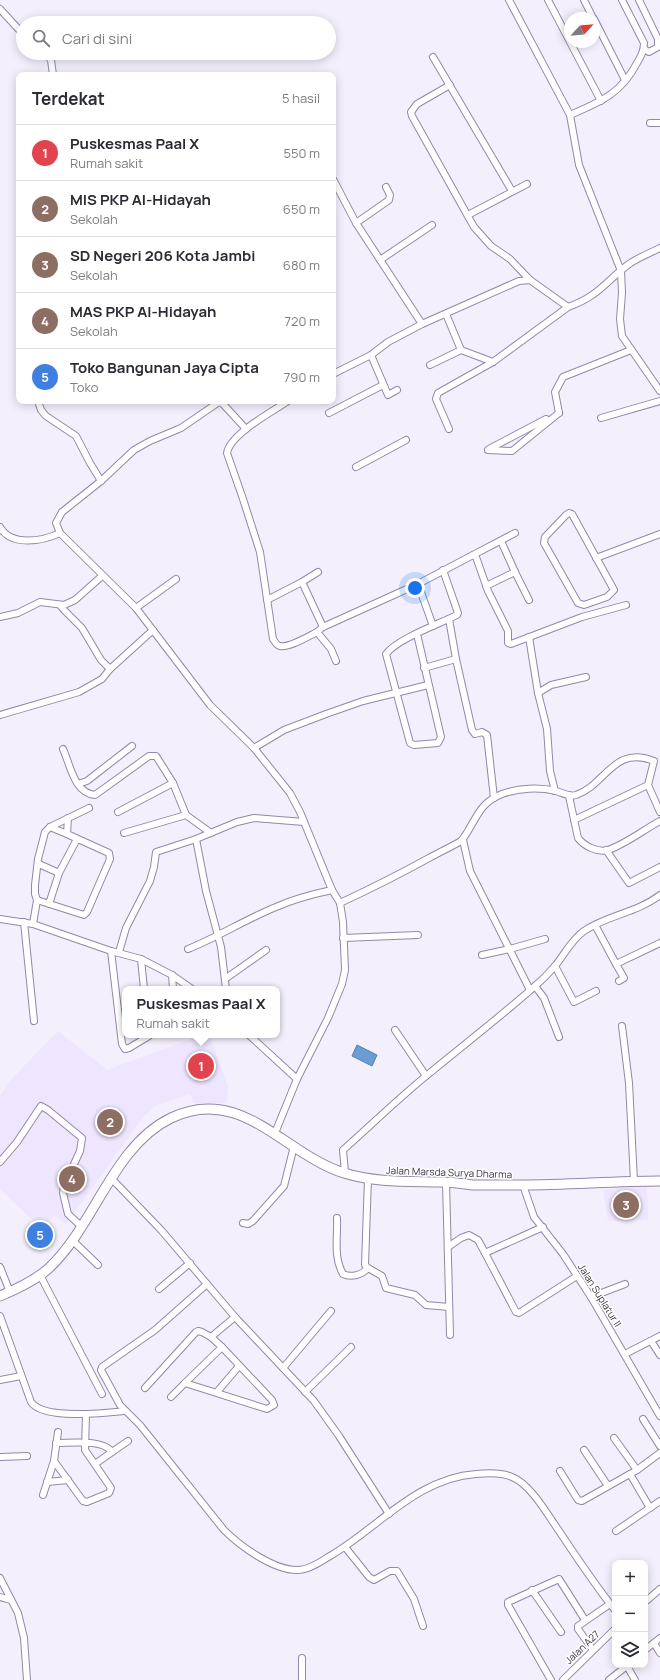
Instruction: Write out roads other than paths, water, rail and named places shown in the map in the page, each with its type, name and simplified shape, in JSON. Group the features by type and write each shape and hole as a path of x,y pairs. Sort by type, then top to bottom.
{"highway":[{"name":"Jalan Marsda Surya Dharma","path":"0,1296 40,1275 57,1259 72,1240 135,1146 147,1133 172,1118 190,1111 222,1110 240,1115 275,1133 328,1167 345,1173 368,1178 390,1181 446,1182 471,1185 660,1181"}],"street":[{"path":"510,0 570,116 579,165 621,271 622,293 620,319 622,336 660,391"},
{"path":"548,0 601,101"},
{"path":"584,0 591,12"},
{"path":"570,116 614,93 632,72 644,49 644,43 622,0"},
{"path":"639,0 658,39 658,47 649,52 644,49"},
{"path":"0,9 16,26"},
{"path":"600,30 625,80"},
{"path":"433,58 512,191"},
{"path":"52,60 53,72"},
{"path":"450,85 417,104 411,112 474,227 491,246 510,259 530,280 568,307"},
{"path":"650,123 660,123"},
{"path":"468,215 527,184"},
{"path":"336,185 356,223 422,324"},
{"path":"356,223 389,200 390,195 386,187"},
{"path":"380,260 432,225"},
{"path":"449,429 437,403 436,396 493,362 536,332 568,307 593,296 621,271 641,257 660,248"},
{"path":"336,372 422,324 519,281 530,280"},
{"path":"446,314 461,350"},
{"path":"430,365 461,350 493,362"},
{"path":"558,413 555,392 563,377 631,350"},
{"path":"371,354 388,395 397,390"},
{"path":"329,413 384,385"},
{"path":"601,418 660,401"},
{"path":"39,404 41,410 46,416 76,436 101,481"},
{"path":"216,404 181,428 150,441 134,450 101,481 62,512 57,518 56,523 60,533 136,608 210,705 254,748 290,793 304,822 332,890 340,903 343,922 345,970 342,984 328,1018 297,1079 275,1133"},
{"path":"223,404 246,429"},
{"path":"284,404 246,429 231,443 227,453 260,552 273,640 276,644 280,646 289,645 317,632 323,627 418,584 515,533"},
{"path":"558,413 512,451 488,450 502,442 558,413"},
{"path":"356,467 406,440"},
{"path":"580,605 584,606 607,597 614,590 572,514 566,515 544,540 544,543 580,605 582,617"},
{"path":"0,527 3,532 15,539 47,539 60,533"},
{"path":"596,558 660,534"},
{"path":"501,541 529,600"},
{"path":"473,555 476,557 486,586 508,631 508,643 511,644 582,617 626,606"},
{"path":"417,634 441,737 438,743 414,745 410,743 386,654 392,647 417,634 433,626 457,615 458,611 443,570"},
{"path":"267,600 318,572"},
{"path":"486,586 516,572"},
{"path":"0,617 18,613 40,602 60,605 75,600 102,576"},
{"path":"136,608 176,579"},
{"path":"302,582 323,627"},
{"path":"418,584 433,626"},
{"path":"60,605 82,628 101,660 110,669"},
{"path":"449,619 456,659 472,730 475,734 482,732 487,735 494,798"},
{"path":"0,715 79,692 102,679 110,669 153,630"},
{"path":"317,632 331,649 336,661"},
{"path":"529,637 538,693 547,729 550,771 555,791"},
{"path":"424,668 456,659"},
{"path":"538,693 551,685 586,677"},
{"path":"254,748 284,730 363,701 428,685"},
{"path":"78,784 87,781 132,746"},
{"path":"63,749 78,784 87,793 95,795 149,756 156,756 174,783 186,815 211,833"},
{"path":"660,757 654,761 648,785 660,812"},
{"path":"340,903 386,882 463,840 479,811 494,798 513,791 530,789 555,791 569,796 575,795 590,787 617,762 631,758 646,758 654,761"},
{"path":"118,812 174,783"},
{"path":"574,820 648,785"},
{"path":"569,796 578,838 581,842 592,848 606,850 660,821"},
{"path":"33,924 37,900 34,891 44,833 50,826 89,808"},
{"path":"124,833 186,815"},
{"path":"68,818 68,834"},
{"path":"119,952 126,928 150,881 156,852 196,839 236,822 254,818 304,822"},
{"path":"37,900 82,915 86,914 110,859 109,853 50,826"},
{"path":"49,904 59,874 77,839"},
{"path":"196,839 206,891 218,936 226,986"},
{"path":"463,840 470,871 510,949 533,988 544,998 559,1036"},
{"path":"606,850 629,883 660,867"},
{"path":"39,864 59,874"},
{"path":"188,949 276,907 314,894 332,890"},
{"path":"345,1173 343,1150 426,1076 533,988 555,966 574,940 584,931 595,925 645,905 660,895"},
{"path":"0,918 33,924 111,951 141,958 172,975 188,986"},
{"path":"24,922 34,1021"},
{"path":"595,925 624,978 620,981"},
{"path":"343,938 418,935"},
{"path":"482,955 545,939"},
{"path":"616,964 660,943"},
{"path":"225,979 266,950"},
{"path":"111,951 122,1044 125,1049 129,1048 145,1038"},
{"path":"141,958 144,986"},
{"path":"555,966 574,1002 596,991"},
{"path":"172,975 173,986"},
{"path":"622,1026 629,1083 634,1181"},
{"path":"395,1030 426,1076"},
{"path":"252,1038 297,1079"},
{"path":"0,1162 17,1142 41,1106 48,1110 82,1138 80,1150 64,1186 63,1193 68,1214 81,1226"},
{"path":"243,1223 248,1224 253,1221 284,1186 294,1146"},
{"path":"368,1178 365,1261 368,1268 382,1276 386,1288 415,1295 426,1305 449,1307"},
{"path":"112,1179 190,1263 235,1316 305,1392 339,1436 389,1514"},
{"path":"446,1182 450,1335"},
{"name":"Jalan Suplatur II","path":"523,1185 534,1217 543,1227 591,1297 659,1413"},
{"path":"336,1218 338,1234 336,1253 343,1274 352,1276 365,1272 368,1268"},
{"path":"485,1253 543,1227"},
{"path":"448,1247 460,1238 470,1235 478,1240 517,1313 577,1276"},
{"path":"72,1240 98,1265"},
{"path":"159,1289 190,1263"},
{"path":"0,1267 10,1292"},
{"path":"40,1275 102,1394"},
{"path":"207,1284 155,1330 130,1349 102,1367 101,1370 125,1411 140,1425 224,1530 236,1542 253,1554 266,1560 296,1570 307,1568 345,1547 417,1493 446,1479 486,1473 512,1476 526,1487 538,1502 612,1606"},
{"path":"591,1297 625,1284"},
{"path":"283,1368 331,1311"},
{"path":"0,1316 31,1402 36,1407 51,1412 86,1414 125,1411"},
{"path":"211,1337 235,1316"},
{"path":"145,1388 196,1332 202,1332 211,1337 222,1347 272,1400 274,1405 267,1408 217,1392 185,1384"},
{"path":"625,1354 660,1336"},
{"path":"651,1341 660,1355"},
{"path":"171,1397 222,1347"},
{"path":"305,1392 351,1347"},
{"path":"217,1392 240,1366"},
{"path":"0,1380 21,1376"},
{"path":"54,1461 85,1502 109,1493 111,1488 86,1452 86,1414"},
{"path":"643,1419 660,1446"},
{"path":"43,1495 54,1461 58,1432"},
{"path":"614,1438 637,1470"},
{"path":"95,1464 128,1442"},
{"path":"56,1443 102,1444 109,1448 112,1452"},
{"path":"584,1450 608,1486"},
{"path":"560,1471 580,1501 584,1501 637,1470 660,1453"},
{"path":"0,1457 27,1456"},
{"path":"630,1474 650,1508"},
{"path":"47,1482 68,1480"},
{"path":"616,1531 660,1501"},
{"path":"345,1547 369,1577 374,1580 390,1572 397,1571 414,1599 422,1626"},
{"path":"551,1680 508,1604 509,1601 559,1579 585,1620"},
{"path":"1,1582 18,1613 24,1638 27,1680"},
{"path":"648,1599 660,1589"},
{"path":"532,1590 561,1632"},
{"path":"0,1597 11,1600"},
{"path":"593,1650 578,1628 585,1620 610,1604"},
{"name":"Jalan A27","path":"563,1680 612,1632"},
{"path":"648,1648 660,1638"},
{"path":"654,1643 660,1653"},
{"path":"302,1658 302,1680"},
{"path":"608,1680 623,1668"},
{"path":"629,1668 635,1680"}],"water":[{"path":"357,1045 377,1055 372,1066 352,1056"}],"place":[{"name":"Puskesmas Paal X","path":"201,1066"},
{"name":"MIS PKP Al-Hidayah","path":"110,1122"},
{"name":"MAS PKP Al-Hidayah","path":"72,1179"},
{"name":"SD Negeri 206 Kota Jambi","path":"626,1205"},
{"name":"Toko Bangunan Jaya Cipta","path":"40,1235"}]}
